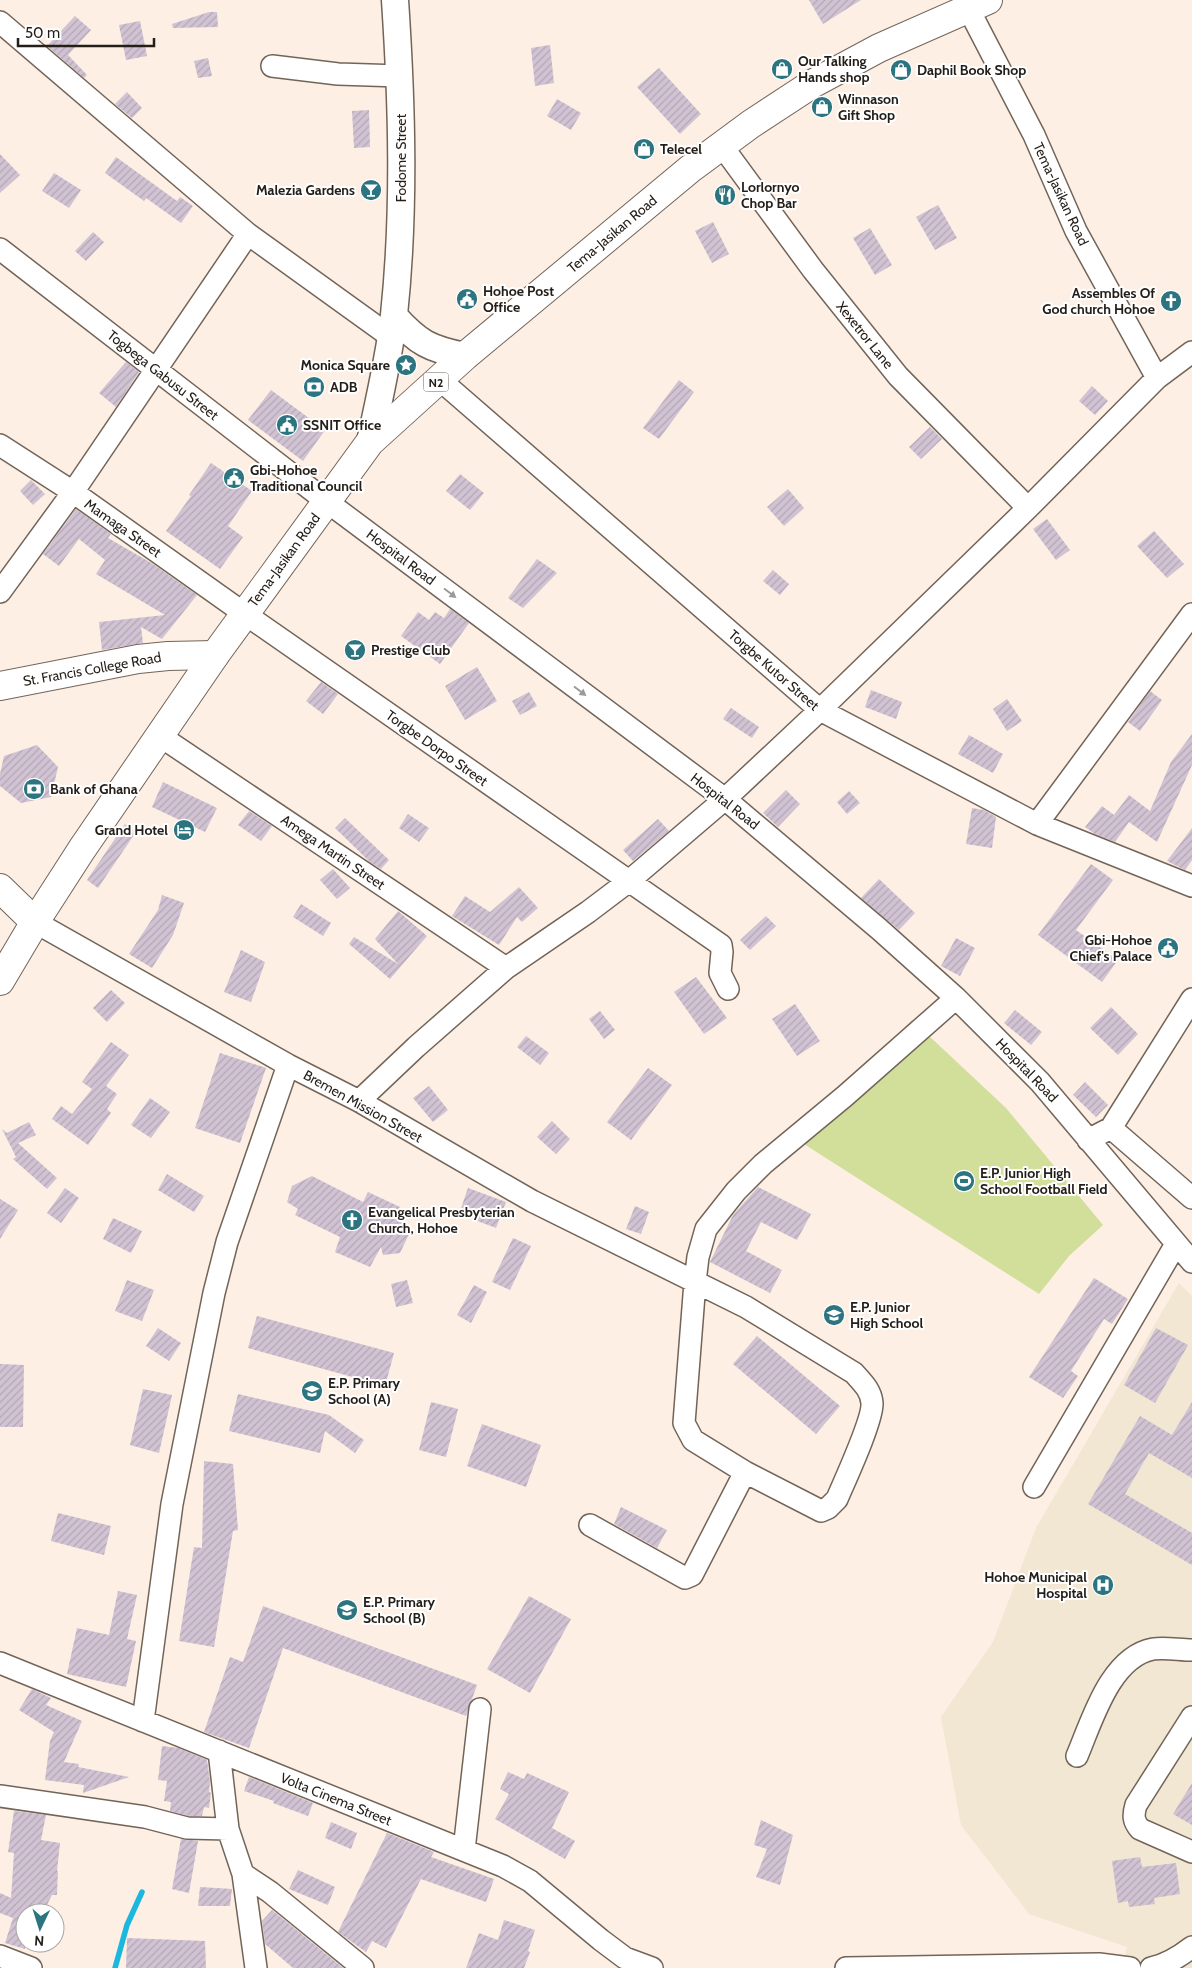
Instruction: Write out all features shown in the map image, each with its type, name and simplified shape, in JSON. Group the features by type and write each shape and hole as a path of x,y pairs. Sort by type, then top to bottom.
{"main road":[{"name":"Tema-Jasikan Road","path":"35,922 82,849 215,655 370,442 465,356 690,170 751,124 812,84 879,48 978,4"},
{"name":"St. Francis College Road","path":"0,686 138,659 215,655"},
{"path":"0,888 35,922"},
{"name":"N2","path":"0,982 35,922"}],"street":[{"name":"Fodome Street","path":"370,442 392,327 401,219 400,76 395,0"},
{"name":"Tema-Jasikan Road","path":"978,4 1076,231 1157,378"},
{"path":"0,22 248,234 392,327 408,332 437,350 465,356"},
{"path":"272,66 338,74 400,76"},
{"name":"Xexetror Lane","path":"722,146 813,270 898,376 1028,508"},
{"path":"0,592 73,492 248,234"},
{"name":"Togbega Gabusu Street","path":"0,248 156,371 326,501"},
{"path":"359,1101 416,1047 506,968 629,882 725,799 820,710 1028,508 1157,378 1192,352"},
{"name":"Torgbe Kutor Street","path":"439,380 820,710 1037,824 1192,886"},
{"name":"Mamaga Street","path":"0,445 73,492 245,614"},
{"name":"Hospital Road","path":"326,501 725,799 879,929 956,998 1040,1082 1192,1262"},
{"name":"Torgbe Dorpo Street","path":"245,614 720,945 722,952 720,973 728,989"},
{"path":"1037,824 1192,614"},
{"name":"Amega Martin Street","path":"160,736 506,968"},
{"name":"Bremen Mission Street","path":"35,922 288,1065 359,1101 532,1201 746,1307 854,1374 868,1389 872,1404 868,1422 838,1500 828,1508 821,1511 745,1472"},
{"path":"590,1525 685,1578 692,1575 745,1472 693,1440 684,1423 695,1282 698,1257 706,1229 736,1191 763,1164 845,1096 956,998"},
{"path":"1088,1140 1111,1128 1192,999"},
{"path":"143,1721 172,1504 214,1293 227,1242 288,1065"},
{"path":"1111,1128 1192,1198"},
{"path":"1034,1487 1176,1244"},
{"path":"1077,1756 1104,1693 1126,1662 1138,1654 1154,1649 1192,1650"},
{"name":"Volta Cinema Street","path":"0,1664 503,1866 530,1880 601,1940 626,1958 652,1968"},
{"path":"464,1850 480,1709"},
{"path":"1192,1717 1136,1805 1134,1813 1135,1822 1140,1829 1192,1852"},
{"path":"219,1751 228,1829 243,1874 256,1968"},
{"path":"0,1796 145,1817 187,1828 228,1829"},
{"path":"243,1874 277,1898 363,1968"},
{"path":"1151,1968 1181,1956 1192,1947"},
{"path":"0,1956 31,1968"},
{"path":"846,1968 1099,1964 1130,1968"}],"shaded area":[{"name":"Hohoe Municipal Hospital","path":"1179,1283 1192,1296 1192,1968 1122,1968 1127,1947 1029,1914 961,1825 941,1717 993,1642 1036,1528"}],"green space":[{"name":"E.P. Junior High School Football Field","path":"912,1020 1006,1108 1103,1225 1069,1256 1039,1294 793,1137"}],"building":[{"path":"809,0 861,0 823,24"},
{"path":"209,12 217,12 218,27 173,28 172,24"},
{"path":"75,16 91,30 68,55 87,75 84,78 47,46"},
{"path":"140,21 147,56 126,60 119,25"},
{"path":"550,45 554,83 535,86 531,48"},
{"path":"208,58 212,76 198,78 194,61"},
{"path":"659,68 701,114 680,134 637,87"},
{"path":"127,92 142,108 132,118 115,104"},
{"path":"557,99 581,113 571,130 547,116"},
{"path":"369,110 370,147 354,148 352,111"},
{"path":"0,154 20,175 0,193"},
{"path":"116,157 177,201 180,197 193,206 181,223 146,198 144,201 105,173"},
{"path":"54,173 81,190 69,208 42,191"},
{"path":"938,205 957,238 935,250 916,217"},
{"path":"713,222 729,254 712,263 695,231"},
{"path":"870,228 892,265 875,275 853,238"},
{"path":"93,232 104,242 86,261 75,251"},
{"path":"126,362 139,372 116,407 99,393"},
{"path":"679,380 694,392 659,439 643,428"},
{"path":"1092,386 1108,401 1095,415 1079,401"},
{"name":"SSNIT Office","path":"271,390 325,430 303,461 248,420"},
{"path":"930,427 942,439 921,459 909,447"},
{"path":"211,463 252,491 228,526 243,537 220,569 166,531 191,496 189,495"},
{"path":"460,474 484,493 470,510 446,491"},
{"path":"31,480 45,494 33,505 20,491"},
{"path":"788,489 804,508 784,526 767,507"},
{"path":"76,509 111,534 108,538 153,564 197,595 162,639 141,627 143,643 102,650 99,622 165,615 96,574 105,560 79,539 59,566 43,554"},
{"path":"1047,519 1070,550 1056,560 1033,529"},
{"path":"1154,531 1184,564 1167,578 1137,546"},
{"path":"537,559 557,573 523,608 508,598"},
{"path":"773,570 789,584 780,595 763,581"},
{"path":"450,609 469,623 440,664 401,636 418,612 429,620 435,612 444,618"},
{"path":"477,667 497,701 465,720 445,686"},
{"path":"321,682 338,694 323,714 306,701"},
{"path":"871,690 902,702 896,719 865,707"},
{"path":"1150,691 1162,700 1140,731 1128,722"},
{"path":"529,692 537,706 520,715 512,701"},
{"path":"1007,699 1022,721 1007,731 993,709"},
{"path":"731,708 759,727 752,738 723,719"},
{"path":"1192,734 1192,765 1157,842 1129,822 1115,842 1095,834 1085,827 1102,806 1114,815 1129,795 1150,811 1171,762"},
{"path":"969,735 1003,754 993,773 958,754"},
{"path":"37,745 58,767 51,797 21,803 0,786 0,774 4,756"},
{"path":"163,782 217,808 205,832 152,807"},
{"path":"786,790 800,804 778,827 763,813"},
{"path":"849,791 860,803 847,814 837,802"},
{"path":"972,808 984,810 996,817 992,848 966,844"},
{"path":"249,811 272,826 261,841 238,825"},
{"path":"408,814 429,828 419,842 399,828"},
{"path":"345,818 389,860 381,869 370,862 335,828"},
{"path":"658,819 669,831 633,861 623,850"},
{"path":"125,824 136,832 98,888 87,880"},
{"path":"1192,828 1192,860 1185,870 1167,861"},
{"path":"1091,864 1113,880 1076,930 1118,960 1102,982 1038,935"},
{"path":"333,869 350,888 337,899 320,880"},
{"path":"879,879 915,913 899,930 861,898"},
{"path":"519,887 538,908 522,922 517,917 499,945 452,916 465,896 490,912"},
{"path":"162,895 184,903 173,935 152,968 129,954 158,910"},
{"path":"301,904 331,923 323,936 293,917"},
{"path":"398,911 427,936 390,979 349,944 354,937 398,964 375,939"},
{"path":"766,916 776,926 750,950 740,940"},
{"path":"956,938 975,948 960,976 941,966"},
{"path":"241,950 265,962 251,1002 224,992"},
{"path":"696,977 727,1018 704,1034 674,992"},
{"path":"111,990 125,1003 107,1022 93,1008"},
{"path":"795,1004 820,1041 797,1056 772,1019"},
{"path":"1111,1007 1138,1034 1118,1055 1090,1028"},
{"path":"1015,1010 1042,1032 1031,1045 1004,1023"},
{"path":"600,1011 615,1030 604,1039 589,1019"},
{"path":"526,1036 549,1053 540,1065 517,1047"},
{"path":"111,1042 129,1055 106,1086 117,1094 107,1109 111,1113 88,1145 52,1119 61,1106 72,1114 92,1089 82,1082"},
{"path":"220,1053 266,1068 240,1143 195,1128"},
{"path":"648,1068 672,1085 631,1140 607,1122"},
{"path":"1085,1082 1108,1105 1096,1117 1073,1095"},
{"path":"429,1086 448,1110 433,1122 413,1098"},
{"path":"150,1098 170,1112 151,1138 131,1125"},
{"path":"552,1121 570,1139 556,1154 537,1137"},
{"path":"29,1122 36,1135 18,1143 57,1178 47,1189 13,1159 16,1157 2,1129 7,1133"},
{"path":"167,1174 204,1196 194,1212 158,1190"},
{"name":"Evangelical Presbyterian Church, Hohoe","path":"312,1176 363,1202 368,1192 400,1207 395,1217 403,1223 409,1234 400,1253 383,1255 381,1247 370,1267 335,1252 340,1237 295,1215 298,1209 287,1202 292,1186"},
{"path":"758,1187 811,1214 797,1240 761,1222 746,1251 782,1270 770,1293 710,1262 733,1215"},
{"path":"65,1188 79,1198 61,1223 47,1213"},
{"path":"468,1188 506,1202 496,1228 459,1214"},
{"path":"0,1199 18,1210 0,1239"},
{"path":"635,1206 649,1212 641,1234 626,1229"},
{"path":"113,1218 142,1231 131,1253 103,1239"},
{"path":"513,1238 531,1246 510,1290 492,1282"},
{"path":"1094,1278 1128,1299 1112,1324 1104,1319 1071,1371 1078,1376 1063,1398 1029,1377"},
{"path":"127,1280 154,1290 142,1321 115,1311"},
{"path":"407,1280 413,1303 396,1307 391,1284"},
{"path":"474,1285 487,1292 471,1323 457,1315"},
{"path":"257,1316 394,1353 385,1386 248,1348"},
{"path":"158,1328 181,1343 169,1361 146,1346"},
{"path":"1156,1328 1188,1345 1155,1403 1124,1385"},
{"path":"757,1336 840,1406 816,1434 733,1364"},
{"path":"0,1364 24,1365 23,1427 0,1427"},
{"path":"143,1389 172,1395 159,1453 130,1445"},
{"path":"238,1394 329,1415 364,1440 355,1453 325,1431 320,1453 229,1431"},
{"path":"431,1402 458,1409 446,1457 419,1450"},
{"path":"1192,1402 1192,1478 1149,1453 1125,1494 1192,1533 1192,1565 1088,1504 1140,1416 1172,1435"},
{"path":"482,1424 541,1445 526,1487 467,1466"},
{"path":"204,1461 233,1464 238,1530 233,1531 214,1647 179,1641 194,1547 202,1548"},
{"path":"621,1507 667,1530 657,1548 614,1524"},
{"path":"58,1513 111,1526 104,1555 51,1541"},
{"path":"118,1591 137,1595 127,1639 136,1641 126,1687 67,1674 77,1628 109,1635"},
{"path":"529,1596 571,1619 530,1693 487,1669"},
{"path":"263,1606 477,1685 466,1716 283,1648 249,1748 204,1732 230,1657 243,1662"},
{"path":"32,1689 51,1698 46,1705 82,1721 64,1762 79,1764 78,1767 129,1777 83,1793 84,1785 45,1780 50,1741 54,1732 19,1710"},
{"path":"162,1746 178,1748 207,1760 210,1782 209,1792 211,1793 209,1808 204,1807 202,1816 189,1816 170,1811 171,1802 164,1801 167,1781 158,1780"},
{"path":"508,1772 524,1779 527,1773 569,1792 552,1828 575,1841 565,1859 495,1819 509,1794 500,1789"},
{"path":"249,1777 313,1803 308,1816 273,1803 274,1801 244,1791"},
{"path":"1192,1783 1192,1825 1173,1814"},
{"path":"14,1811 46,1815 41,1840 60,1843 57,1895 52,1895 48,1903 15,1903 15,1946 5,1943 13,1918 0,1913 0,1893 11,1898 14,1853 8,1852"},
{"path":"761,1820 793,1835 780,1885 756,1877 767,1849 754,1845"},
{"path":"331,1822 357,1833 351,1849 325,1838"},
{"path":"387,1833 434,1852 431,1857 494,1879 486,1902 421,1879 386,1948 372,1941 366,1952 338,1932"},
{"path":"181,1839 198,1841 189,1893 172,1889"},
{"path":"1140,1857 1142,1867 1176,1863 1180,1894 1154,1898 1155,1904 1129,1907 1128,1901 1118,1903 1112,1861"},
{"path":"298,1870 335,1887 328,1905 289,1889"},
{"path":"200,1887 232,1889 230,1906 198,1906"},
{"path":"272,1910 343,1968 293,1968 265,1944 262,1921"},
{"path":"504,1920 535,1930 524,1968 466,1968 479,1933 498,1940"},
{"path":"127,1938 205,1941 206,1968 126,1968"}],"waterway":[{"path":"115,1968 127,1925 142,1892"}],"place":[{"name":"Our Talking Hands shop","path":"782,69"},
{"name":"Daphil Book Shop","path":"901,70"},
{"name":"Winnason Gift Shop","path":"822,107"},
{"name":"Telecel","path":"644,149"},
{"name":"Malezia Gardens","path":"371,190"},
{"name":"Lorlornyo Chop Bar","path":"725,195"},
{"name":"Hohoe Post Office","path":"467,299"},
{"name":"Assembles Of God church Hohoe","path":"1171,301"},
{"name":"Monica Square","path":"406,365"},
{"name":"ADB","path":"314,387"},
{"name":"SSNIT Office","path":"287,425"},
{"name":"Gbi-Hohoe Traditional Council","path":"234,478"},
{"name":"Prestige Club","path":"355,650"},
{"name":"Bank of Ghana","path":"34,789"},
{"name":"Grand Hotel","path":"184,830"},
{"name":"Gbi-Hohoe Chief's Palace","path":"1168,948"},
{"name":"E.P. Junior High School Football Field","path":"964,1181"},
{"name":"Evangelical Presbyterian Church, Hohoe","path":"352,1220"},
{"name":"E.P. Junior High School","path":"834,1315"},
{"name":"E.P. Primary School (A)","path":"312,1391"},
{"name":"Hohoe Municipal Hospital","path":"1103,1585"},
{"name":"E.P. Primary School (B)","path":"347,1610"}]}
